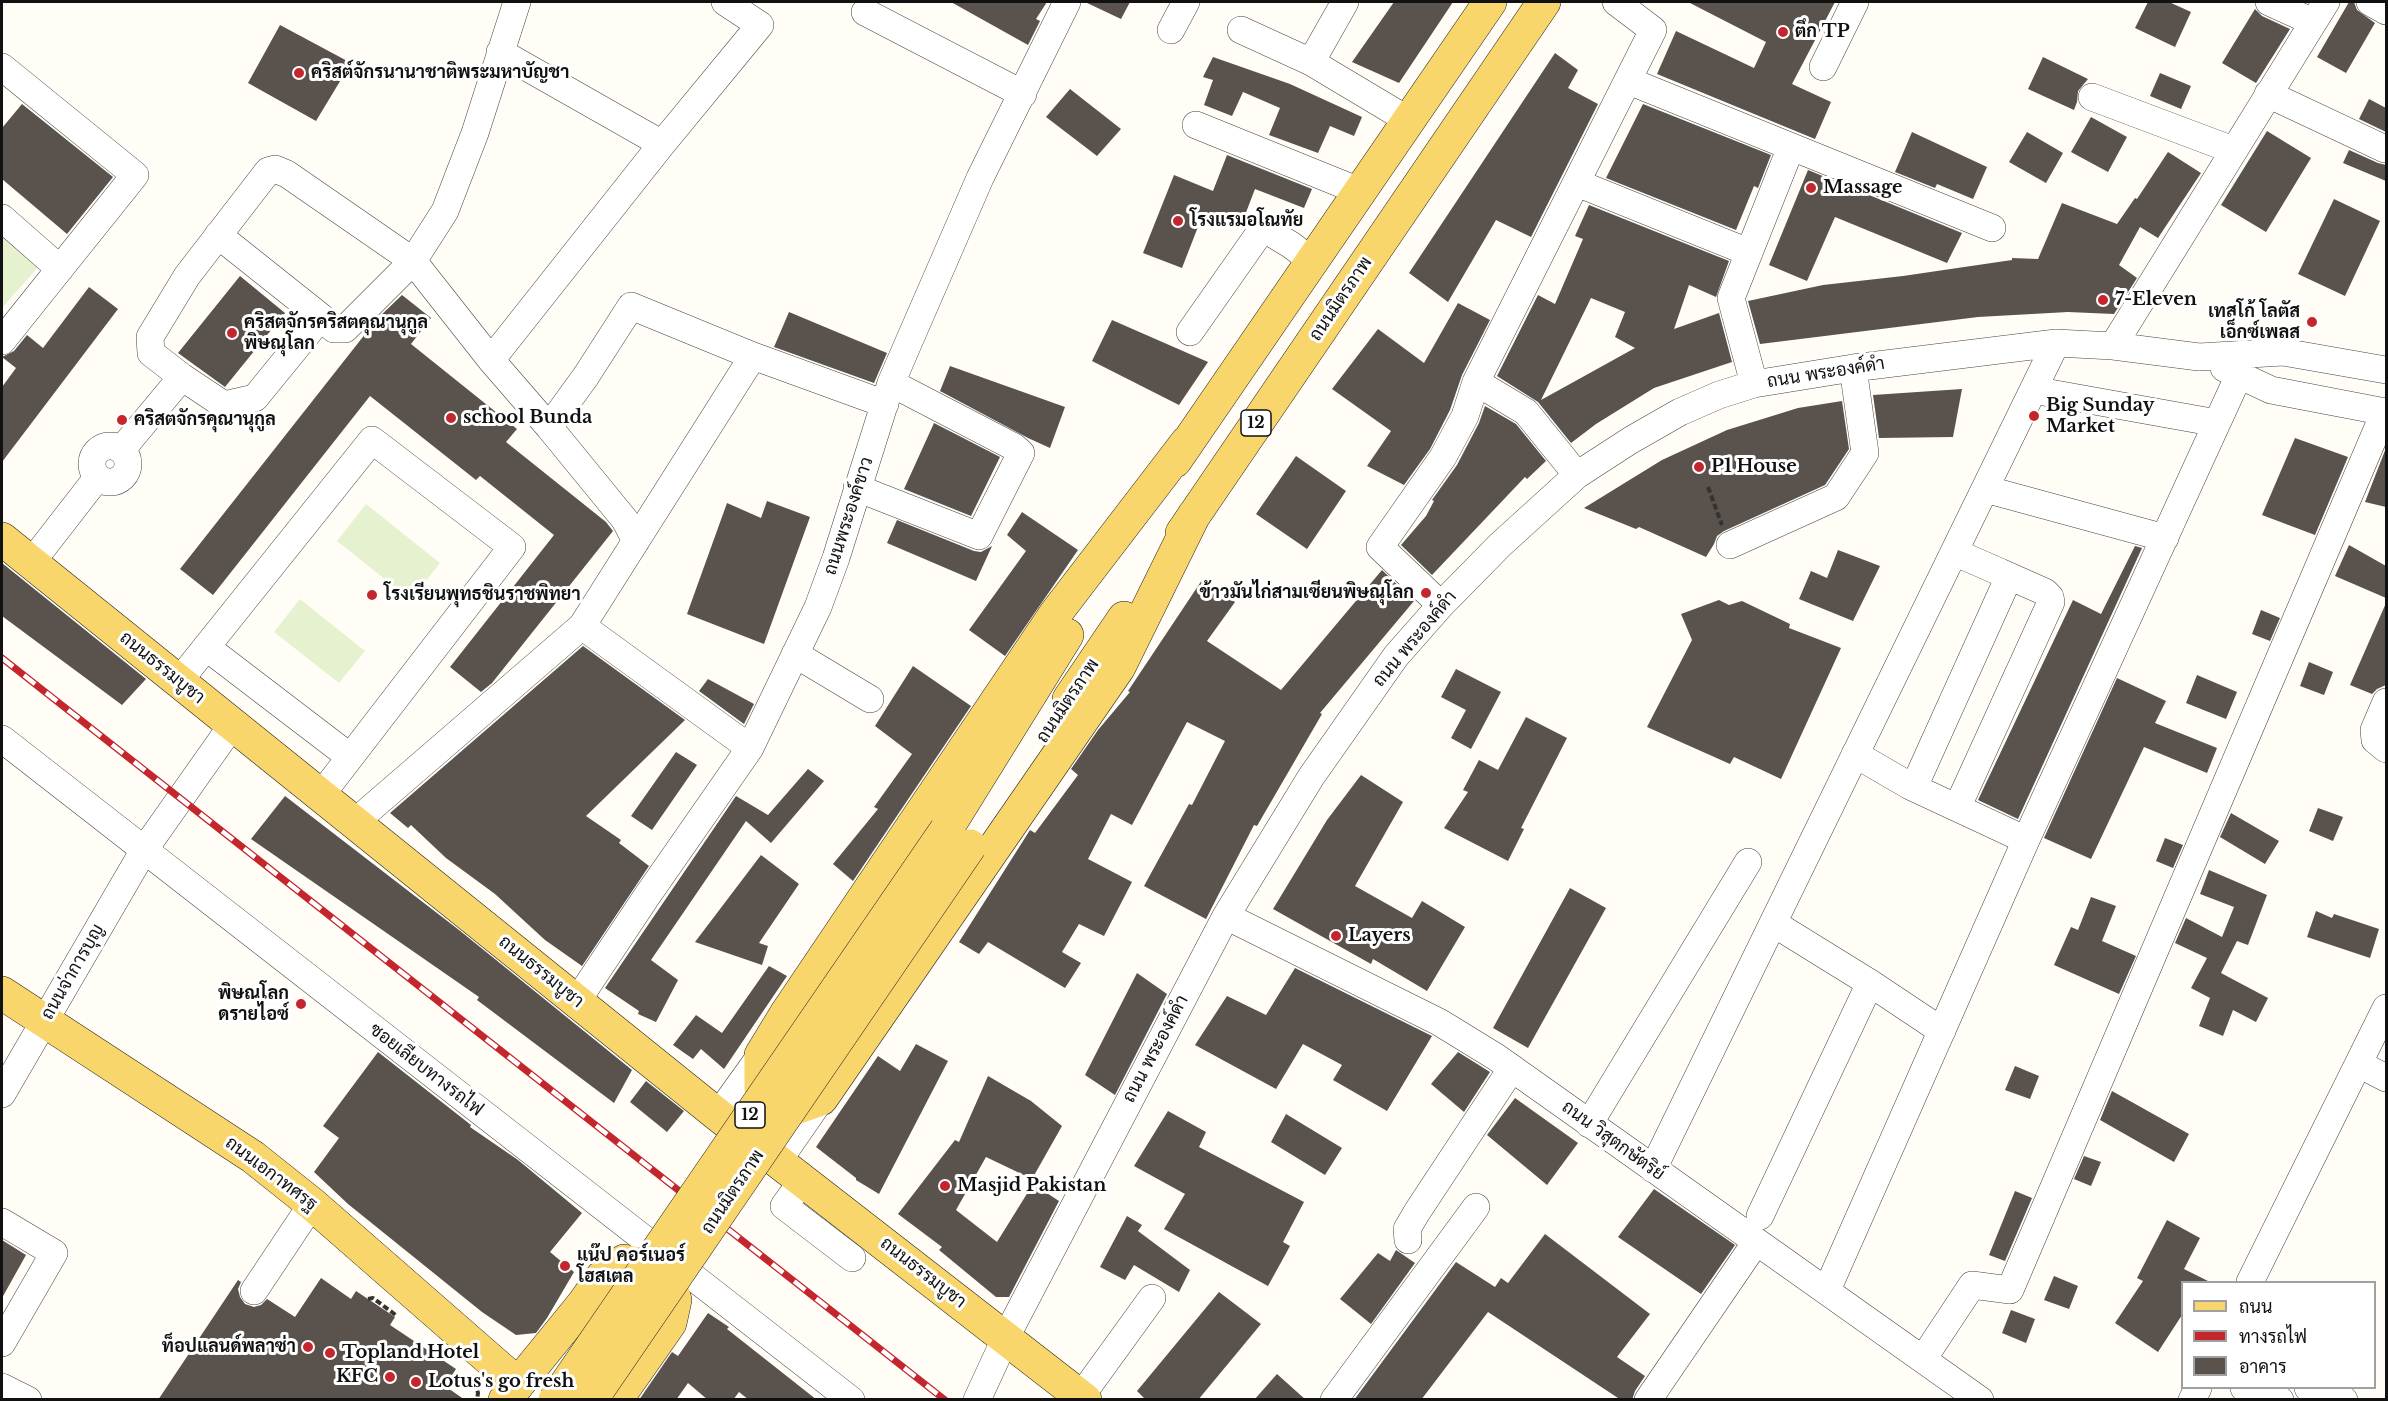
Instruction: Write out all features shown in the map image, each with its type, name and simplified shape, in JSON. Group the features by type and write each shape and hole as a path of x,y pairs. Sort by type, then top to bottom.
{"main road":[{"name":"ถนนมิตรภาพ","path":"591,1400 958,838 1186,442 1490,2"},
{"name":"ถนนมิตรภาพ","path":"555,1400 958,838 1194,515 1544,2"},
{"path":"1186,442 1056,613 761,1054 761,1089 790,1110 821,1100 1119,667 1194,515"},
{"name":"ถนนธรรมบูชา","path":"2,539 718,1115 1083,1398"},
{"name":"ถนนเอกาทศรฐ","path":"2,993 253,1157 312,1204 512,1392"},
{"path":"512,1392 584,1303 605,1290 622,1292 640,1298 652,1312 656,1326 652,1349 616,1400"}],"street":[{"path":"218,236 334,329 345,329 412,261 445,211 475,133 517,2"},
{"path":"490,360 760,25 725,2"},
{"name":"ถนนพระองค์ขาว","path":"577,1001 750,748 818,607 836,558 888,394 980,178 1067,2"},
{"path":"1172,30 1186,2"},
{"path":"1311,62 1345,2"},
{"path":"1441,605 1380,547 1443,457 1465,416 1476,382 1653,30 1616,2"},
{"path":"1822,67 1855,2"},
{"path":"2113,346 2320,12 2269,2"},
{"path":"2370,2 2386,11"},
{"path":"865,12 1023,94"},
{"path":"1241,30 1311,62 1408,120"},
{"path":"500,52 662,144"},
{"path":"2,67 135,175 2,341"},
{"path":"1629,81 1992,228"},
{"path":"2268,94 2385,149"},
{"path":"2092,96 2233,150"},
{"path":"1196,125 1359,191"},
{"path":"1754,384 1731,298 1791,147"},
{"path":"321,317 255,398 224,405 182,377 152,353 150,337 187,276 263,176 275,169 287,174 412,261 490,360 549,427 625,520 636,541"},
{"path":"1577,183 1748,252"},
{"path":"2,218 60,269"},
{"path":"1190,332 1263,228 1291,244 1311,260"},
{"path":"549,427 631,306 753,357 888,394 1014,447 1021,453 979,536 857,488"},
{"path":"1653,1169 2056,343"},
{"name":"ถนน พระองค์ดำ","path":"977,1400 1006,1337 1226,916 1311,777 1396,656 1500,544 1577,475 1680,412 1719,395 1754,384 1854,368 2056,343 2113,346 2199,357"},
{"path":"2199,357 2283,352 2386,370"},
{"path":"355,822 582,626 753,357"},
{"path":"1923,1359 1971,1285 2010,1290 2386,412 2271,390 2199,357"},
{"path":"1730,545 1836,497 1865,453 1854,368"},
{"path":"1827,1290 2026,840 2239,375"},
{"path":"31,563 97,478 111,483 124,476 129,462 122,449 182,377"},
{"path":"1476,382 1526,412 1577,475"},
{"path":"2033,390 2217,423"},
{"path":"179,681 372,440 512,547 321,795"},
{"path":"1985,489 2165,538"},
{"path":"1954,552 2045,592 2051,602 1957,808"},
{"path":"1910,786 1918,777 2005,588 2007,582 2000,572"},
{"path":"582,626 750,748"},
{"path":"206,646 350,757"},
{"path":"795,654 870,699"},
{"path":"2386,702 2374,730 2375,740 2386,749"},
{"name":"ถนนจ่าการบุญ","path":"2,1094 144,850 233,724"},
{"name":"ซอยเลียบทางรถไฟ","path":"2,739 851,1400"},
{"path":"1855,754 1910,786 2026,840"},
{"path":"1589,1124 1748,862"},
{"name":"ถนน วิสุตกษัตริย์","path":"1226,916 1439,1022 1512,1068 1653,1169 1758,1229 1827,1290 1980,1400"},
{"path":"1773,923 1942,1031"},
{"path":"1648,1400 1758,1229 1870,983"},
{"path":"2250,1281 2386,1008"},
{"path":"718,1115 761,1054"},
{"path":"2359,1064 2386,1078"},
{"path":"1408,1240 1407,1230 1417,1212 1512,1068"},
{"path":"821,1100 790,1170 784,1206 852,1258"},
{"path":"254,1291 312,1204"},
{"path":"1334,1400 1476,1207"},
{"path":"2,1222 54,1253 2,1342"},
{"path":"1083,1398 1152,1298"},
{"path":"2,1387 28,1400"},
{"path":"2311,1389 2341,1399"}],"path":[{"path":"1708,487 1730,545"}],"green space":[{"path":"2,233 40,265 2,308"},
{"path":"366,504 440,563 411,600 337,541"},
{"path":"300,599 365,651 339,683 274,632"}],"building":[{"path":"951,2 1047,2 1036,19 1040,21 1028,45"},
{"path":"1085,2 1130,2 1121,19"},
{"path":"1394,2 1453,2 1399,83 1352,62"},
{"path":"1688,2 1835,2 1792,84 1831,102 1815,139 1657,74 1676,31 1754,68 1766,42"},
{"path":"2148,2 2169,2 2191,12 2175,47 2135,28"},
{"path":"2349,2 2354,2 2357,10 2375,23 2346,73 2317,57"},
{"path":"2255,9 2262,16 2290,29 2256,83 2222,63"},
{"name":"คริสต์จักรนานาชาติพระมหาบัญชา","path":"280,25 351,63 316,121 248,83"},
{"path":"1555,53 1578,70 1568,88 1598,104 1531,237 1496,220 1448,302 1409,273"},
{"path":"1213,57 1290,84 1362,117 1354,136 1330,126 1318,153 1269,135 1280,108 1243,92 1232,116 1204,105 1213,80 1203,77"},
{"path":"2043,57 2088,79 2078,91 2074,110 2028,89"},
{"path":"2160,73 2191,86 2181,109 2150,96"},
{"path":"1070,89 1121,129 1097,156 1046,117"},
{"path":"2369,99 2386,108 2386,132 2359,119"},
{"path":"22,104 113,177 67,234 2,179 2,128"},
{"path":"1643,104 1771,155 1758,188 1754,186 1736,230 1606,178"},
{"path":"2091,117 2127,137 2108,172 2071,152"},
{"path":"2267,131 2311,158 2266,232 2221,205"},
{"path":"1912,132 1987,167 1973,199 1937,184 1935,188 1895,172"},
{"path":"2027,132 2063,153 2046,183 2009,162"},
{"path":"2349,150 2386,165 2386,181 2343,163"},
{"path":"2168,152 2201,173 2158,238 2140,227 2119,265 2137,278 2114,314 2068,312 1978,317 1760,344 1748,301 1823,285 1903,276 2012,260 2012,258 2038,259 2062,203 2117,224 2135,198 2137,199"},
{"name":"โรงแรมอโณทัย","path":"1227,155 1312,189 1304,208 1255,189 1240,228 1203,214 1182,268 1143,253 1174,175 1213,191"},
{"path":"1808,170 1962,233 1947,263 1835,217 1807,281 1769,265"},
{"path":"2334,199 2380,221 2345,296 2298,274"},
{"path":"1589,205 1729,261 1716,297 1689,285 1674,329 1719,313 1732,362 1654,388 1596,424 1571,443 1538,402 1497,376 1538,295 1555,304 1583,239 1575,236","holes":["1591,298 1625,312 1615,337 1635,348 1541,400"]},
{"name":"คริสตจักรคริสตคุณานุกูล พิษณุโลก","path":"240,276 285,313 225,387 178,353"},
{"path":"89,287 118,309 2,462 2,387 16,368 2,357 14,351 27,335 43,348"},
{"path":"402,295 431,318 411,344 517,429 506,442 606,522 613,531 492,683 481,692 450,667 554,535 480,476 476,480 370,396 213,595 180,569 377,319"},
{"path":"1458,303 1490,320 1462,375 1450,410 1430,449 1404,485 1367,466 1391,431 1332,389 1378,329 1424,363"},
{"path":"789,312 887,353 874,383 774,347"},
{"path":"1112,320 1208,362 1179,405 1092,361"},
{"path":"950,366 1065,407 1050,448 940,391"},
{"path":"1962,389 1953,437 1879,438 1873,395"},
{"path":"1842,401 1849,449 1825,485 1724,531 1717,536 1706,557 1639,527 1636,529 1584,508 1662,460 1727,430 1798,408"},
{"path":"1485,406 1516,424 1546,461 1527,479 1525,477 1432,575 1401,545 1426,516 1434,501 1432,500 1457,465 1479,423"},
{"path":"934,423 1000,457 971,516 904,489"},
{"path":"2295,438 2348,457 2315,535 2262,515"},
{"path":"2386,448 2386,507 2365,502"},
{"path":"1296,456 1346,491 1307,549 1256,514"},
{"path":"767,501 810,517 764,644 687,614 727,503 761,518"},
{"path":"1022,512 1078,550 1005,656 969,630 1026,551 1007,535"},
{"path":"897,520 974,551 981,552 992,546 976,581 887,543"},
{"path":"2349,545 2386,566 2386,598 2335,576"},
{"path":"2135,546 2142,548 2018,819 1978,800 2073,600 2101,614"},
{"path":"1838,550 1880,566 1853,621 1799,599 1811,571 1827,578"},
{"path":"2,563 146,679 122,705 2,616"},
{"path":"1382,570 1414,601 1320,713 1322,714 1257,826 1254,825 1206,919 1144,886 1189,804 1192,805 1225,741 1187,722 1132,825 1111,814 1088,859 1132,882 1104,936 1079,924 1062,952 1081,963 1065,988 988,942 979,954 959,942 1030,830 1035,833 1078,775 1071,769 1098,730 1130,692 1128,691 1202,580 1235,602 1207,641 1281,690"},
{"path":"1719,600 1729,605 1742,601 1790,624 1789,628 1841,648 1781,779 1734,757 1730,764 1647,727 1692,640 1681,614"},
{"path":"2386,603 2386,685 2372,694 2350,685"},
{"path":"2261,610 2280,618 2270,641 2252,634"},
{"path":"583,646 685,720 586,816 621,840 619,843 649,866 582,966 545,940 495,894 446,858 411,825 408,828 390,813"},
{"path":"2309,662 2333,672 2324,695 2300,686"},
{"path":"913,666 971,706 853,881 833,864 878,809 874,807 912,754 875,726"},
{"path":"1456,669 1501,692 1471,749 1451,738 1466,710 1441,697"},
{"path":"2197,675 2237,692 2226,719 2186,703"},
{"path":"2117,678 2166,701 2155,723 2217,748 2207,773 2144,747 2091,859 2044,838"},
{"path":"708,679 754,704 744,724 699,691"},
{"path":"1526,717 1567,738 1521,828 1524,829 1508,861 1444,828 1468,792 1463,790 1479,760 1498,770"},
{"path":"676,752 697,765 652,830 631,816"},
{"path":"808,769 824,781 771,843 746,821 651,960 678,980 656,1022 638,1014 639,1011 605,988 736,796 768,815"},
{"path":"1361,775 1403,802 1355,886 1412,918 1422,901 1465,927 1427,991 1373,959 1371,964 1273,909 1327,820"},
{"path":"285,796 459,930 632,1070 614,1103 477,1000 479,997 251,839"},
{"path":"2318,808 2343,817 2333,841 2309,831"},
{"path":"2231,813 2279,841 2265,864 2220,837"},
{"path":"2165,838 2183,845 2173,868 2156,861"},
{"path":"761,855 799,884 759,943 768,946 762,965 695,942"},
{"path":"2209,870 2267,895 2248,945 2237,941 2221,973 2268,998 2256,1022 2233,1010 2223,1036 2199,1026 2210,998 2191,988 2207,958 2175,943 2186,918 2222,937 2234,907 2200,894"},
{"path":"1570,888 1606,908 1528,1048 1493,1028"},
{"path":"2091,897 2116,906 2102,941 2136,956 2119,994 2054,965 2071,927 2078,930"},
{"path":"2316,911 2332,918 2334,914 2379,929 2370,958 2307,937"},
{"path":"769,966 787,976 724,1069 701,1049 693,1059 673,1045 696,1015 722,1033"},
{"path":"1295,968 1432,1036 1387,1111 1333,1080 1342,1065 1303,1044 1276,1089 1195,1045 1227,996 1266,1015"},
{"path":"1137,973 1167,994 1115,1095 1085,1075"},
{"path":"916,1044 948,1061 879,1194 856,1180 816,1147 878,1056 900,1071"},
{"path":"378,1052 471,1125 470,1127 518,1160 582,1213 550,1252 574,1272 536,1333 516,1335 482,1312 348,1204 314,1172 339,1138 323,1126"},
{"path":"1458,1052 1490,1072 1464,1112 1431,1084"},
{"path":"2015,1066 2039,1076 2030,1099 2005,1090"},
{"path":"988,1076 1031,1101 1062,1126 1032,1179 986,1157 956,1210 997,1242 1033,1184 1059,1201 1009,1297 996,1297 939,1250 942,1247 898,1214 955,1140 959,1142"},
{"path":"646,1081 684,1111 667,1132 630,1102"},
{"path":"2112,1091 2189,1134 2174,1162 2100,1120"},
{"path":"1515,1098 1578,1143 1547,1185 1487,1135"},
{"path":"1168,1111 1206,1132 1199,1147 1304,1202 1283,1242 1290,1246 1268,1286 1164,1229 1185,1194 1134,1166"},
{"path":"1286,1114 1342,1148 1325,1175 1271,1142"},
{"path":"2084,1156 2101,1162 2091,1186 2074,1179"},
{"path":"1654,1189 1735,1245 1701,1294 1618,1237"},
{"path":"2015,1191 2032,1198 2005,1261 1989,1255"},
{"path":"1127,1216 1142,1225 1138,1231 1190,1270 1179,1292 1134,1265 1125,1280 1100,1267"},
{"path":"2167,1220 2200,1238 2184,1269 2208,1281 2181,1281 2181,1317 2158,1352 2115,1323 2143,1281 2137,1278"},
{"path":"1545,1234 1650,1314 1617,1357 1645,1376 1632,1400 1621,1400 1488,1312 1421,1400 1354,1400 1456,1262 1495,1287 1501,1278 1508,1283"},
{"path":"2,1240 26,1255 2,1298"},
{"path":"1396,1250 1415,1263 1371,1324 1340,1299 1378,1253 1390,1261"},
{"path":"2054,1276 2078,1286 2069,1309 2044,1300"},
{"name":"ท็อปแลนด์พลาซ่า","path":"321,1278 351,1299 356,1291 395,1317 390,1325 456,1369 445,1386 465,1400 158,1400 238,1280 241,1282 238,1289 240,1297 245,1304 254,1307 261,1305 267,1299 295,1317"},
{"path":"1219,1292 1261,1324 1198,1400 1146,1400 1137,1391"},
{"path":"2011,1310 2035,1319 2026,1343 2002,1333"},
{"path":"708,1313 729,1327 727,1329 817,1400 749,1400 739,1392 733,1400 708,1400 688,1383 676,1400 639,1400 672,1352 678,1356"},
{"path":"1277,1374 1306,1400 1254,1400"}],"railway":[{"path":"2,658 945,1400"}],"place":[{"name":"ตึก TP","path":"1783,32"},
{"name":"คริสต์จักรนานาชาติพระมหาบัญชา","path":"299,73"},
{"name":"Massage","path":"1811,188"},
{"name":"โรงแรมอโณทัย","path":"1178,221"},
{"name":"7-Eleven","path":"2103,300"},
{"name":"เทสโก้ โลตัส เอ็กซ์เพลส","path":"2312,322"},
{"name":"คริสตจักรคริสตคุณานุกูล พิษณุโลก","path":"232,333"},
{"name":"Big Sunday Market","path":"2034,416"},
{"name":"school Bunda","path":"451,418"},
{"name":"คริสตจักรคุณานุกูล","path":"122,420"},
{"name":"P1 House","path":"1699,467"},
{"name":"ข้าวมันไก่สามเซียนพิษณุโลก","path":"1426,593"},
{"name":"โรงเรียนพุทธชินราชพิทยา","path":"372,595"},
{"name":"Layers","path":"1336,936"},
{"name":"พิษณุโลก ดรายไอซ์","path":"301,1004"},
{"name":"Masjid Pakistan","path":"945,1186"},
{"name":"แน๊ป คอร์เนอร์ โฮสเตล","path":"565,1266"},
{"name":"ท็อปแลนด์พลาซ่า","path":"308,1347"},
{"name":"Topland Hotel","path":"330,1353"},
{"name":"KFC","path":"390,1377"},
{"name":"Lotus's go fresh","path":"416,1382"}]}
